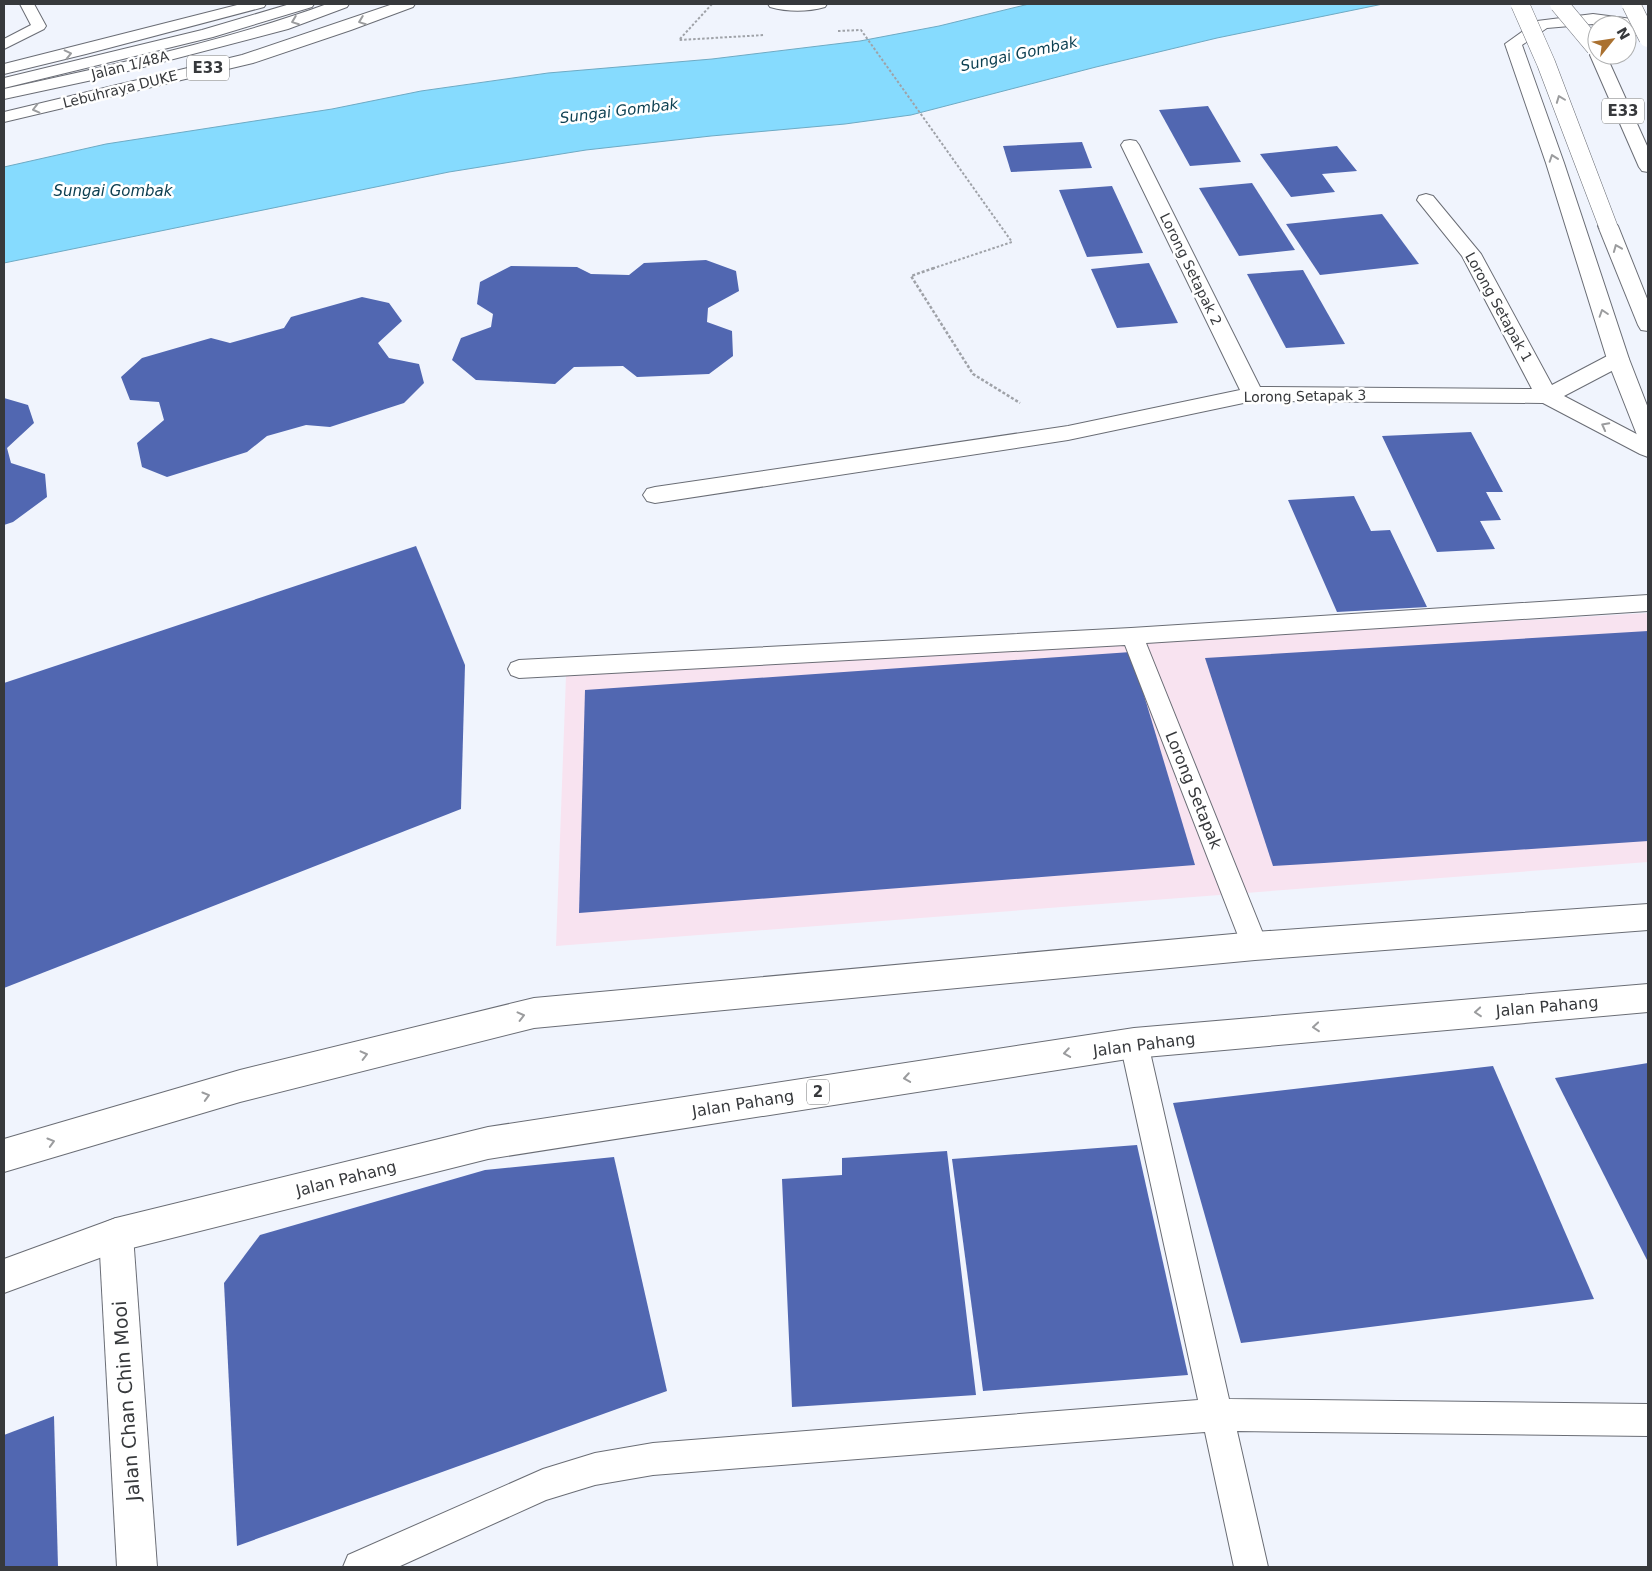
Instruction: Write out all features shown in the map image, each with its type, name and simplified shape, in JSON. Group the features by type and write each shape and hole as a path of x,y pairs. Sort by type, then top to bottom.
{"main road":[{"name":"Jalan 1/48A","path":"4,69 258,4"},
{"name":"Lebuhraya DUKE","path":"4,82 207,34 306,4"},
{"name":"Jalan 1/48A","path":"4,94 97,74 282,26 341,4"},
{"name":"Lebuhraya DUKE","path":"4,117 247,59 345,27 407,4"},
{"path":"776,4 788,6 819,4"},
{"path":"1520,4 1546,63 1648,325"},
{"path":"1559,4 1587,39"},
{"name":"E33","path":"1574,4 1587,31"},
{"path":"1631,4 1648,38"},
{"path":"1648,26 1593,19 1543,24 1513,44 1555,163 1618,359 1648,435"},
{"name":"E33","path":"1603,65 1648,167"},
{"name":"Lorong Setapak 2","path":"1130,145 1253,394"},
{"name":"Lorong Setapak 1","path":"1426,200 1471,254 1547,396"},
{"name":"Lorong Setapak 3","path":"1547,396 1618,359"},
{"name":"Lorong Setapak 3","path":"654,495 1068,434 1253,394 1547,396 1648,449"},
{"path":"4,1156 240,1086 534,1013 1255,946 1648,917"},
{"name":"Jalan Pahang","path":"4,1276 116,1235 488,1143 1134,1043 1648,998"},
{"name":"Jalan Chan Chin Mooi","path":"116,1235 137,1567"}],"lane":[{"path":"4,45 39,26 27,4"},
{"path":"519,668 1131,636 1648,603"},
{"name":"Lorong Setapak","path":"1131,636 1138,649 1255,946"},
{"path":"1134,1043 1251,1567"},
{"path":"360,1567 543,1485 605,1467 653,1459 1216,1415 1648,1420"}],"path":[{"path":"712,4 679,40 766,36"},
{"path":"832,32 861,30 1012,242 911,276 973,374 1068,434"}],"shaded area":[{"path":"1648,613 1648,862 556,946 566,676"}],"water":[{"name":"Sungai Gombak","path":"1029,4 1383,4 1217,38 911,115 845,124 586,150 449,172 4,263 4,167 106,144 332,109 421,91 548,73 712,59 860,41 939,26"}],"building":[{"path":"1208,106 1241,162 1190,166 1159,110"},
{"path":"1082,142 1092,168 1011,172 1003,146"},
{"path":"1337,146 1357,171 1322,174 1335,192 1291,197 1260,154"},
{"path":"1252,183 1295,250 1239,256 1199,188"},
{"path":"1112,186 1143,253 1087,257 1059,190"},
{"path":"1382,214 1419,264 1320,275 1286,224"},
{"path":"706,260 736,271 739,291 708,308 707,322 732,331 733,356 709,374 637,377 623,366 574,367 555,384 476,380 452,360 461,338 491,327 493,314 477,304 480,282 511,266 577,267 591,274 629,275 644,263"},
{"path":"1149,263 1178,323 1117,328 1091,269"},
{"path":"1303,270 1345,344 1286,348 1247,274"},
{"path":"362,297 389,303 402,321 378,343 389,358 419,364 424,383 404,403 330,427 306,425 267,436 247,452 167,477 142,467 137,443 164,420 159,402 130,400 121,377 142,358 211,338 230,343 284,328 291,317"},
{"path":"4,398 28,405 34,423 7,448 11,463 45,474 47,497 13,522 4,525"},
{"path":"1471,432 1503,492 1486,492 1501,520 1480,521 1495,549 1437,552 1382,436"},
{"path":"1354,496 1371,531 1390,530 1427,607 1337,612 1288,500"},
{"path":"416,546 465,665 461,809 4,988 4,683"},
{"path":"1648,631 1648,841 1324,863 1273,866 1205,658"},
{"path":"1131,652 1195,865 579,913 585,690"},
{"path":"1648,1063 1648,1262 1555,1078"},
{"path":"1493,1066 1594,1299 1241,1343 1173,1103"},
{"path":"1137,1145 1188,1375 983,1391 952,1159"},
{"path":"947,1151 976,1395 792,1407 782,1179 842,1175 842,1158"},
{"path":"614,1157 667,1391 237,1546 224,1283 260,1235 485,1170"},
{"path":"54,1416 58,1567 4,1567 4,1435"}]}
